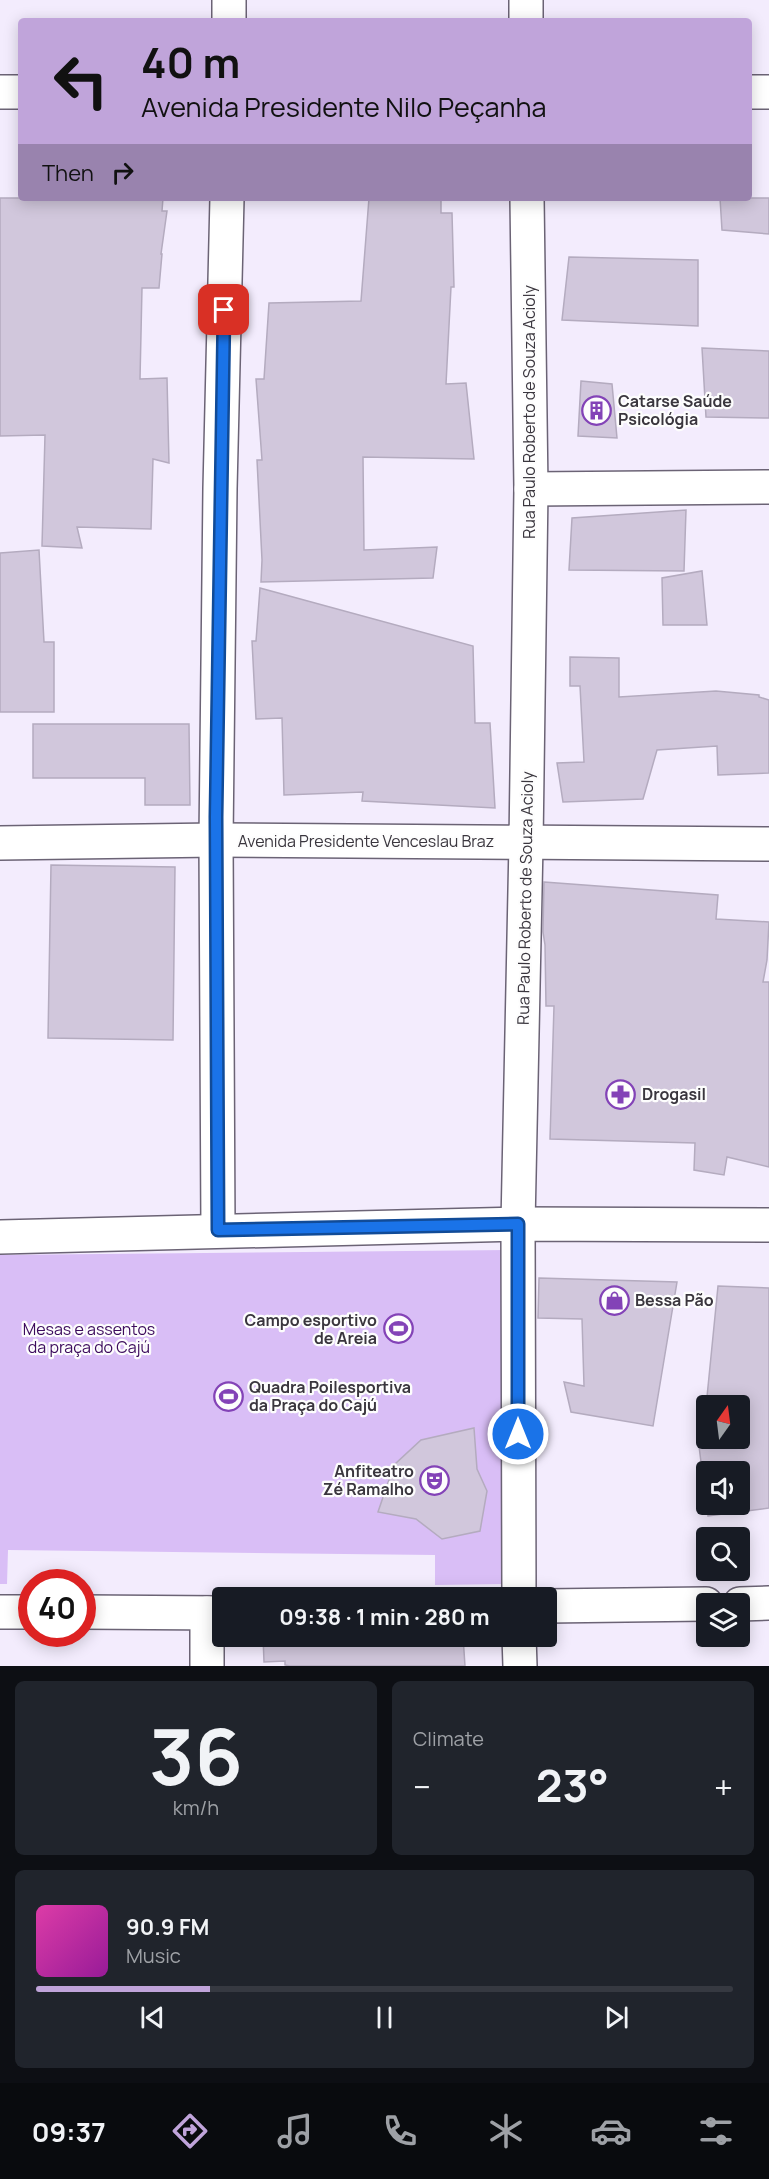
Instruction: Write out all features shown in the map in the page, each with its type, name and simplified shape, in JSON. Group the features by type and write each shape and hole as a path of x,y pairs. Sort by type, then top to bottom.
{"street":[{"path":"229,0 229,18"},
{"path":"526,0 526,18"},
{"path":"0,92 18,92"},
{"path":"752,92 769,92"},
{"path":"218,1230 216,840 220,489 227,201"},
{"name":"Rua Paulo Roberto de Souza Acioly","path":"519,1587 518,1224 531,489 527,201"},
{"path":"531,489 769,487"},
{"name":"Avenida Presidente Venceslau Braz","path":"0,843 216,840 769,844"},
{"path":"0,1237 518,1224 769,1225"},
{"path":"750,1604 769,1603"},
{"path":"557,1606 696,1604"},
{"path":"0,1612 18,1612"},
{"path":"96,1612 212,1613"},
{"path":"207,1666 212,1628"},
{"path":"519,1647 520,1666"}],"green space":[{"name":"Mesas e assentos da praça do Cajú","path":"509,1250 504,1584 435,1585 435,1555 8,1550 7,1584 0,1584 0,1255"}],"building":[{"path":"0,198 18,198 18,201 163,201 162,211 167,211 159,288 142,288 140,379 167,378 169,463 153,459 151,529 77,527 82,548 42,546 45,435 0,436"},
{"path":"752,198 769,198 769,234 722,230 720,201 752,201"},
{"path":"369,201 441,201 441,213 452,213 454,287 451,287 446,384 466,383 474,459 363,457 364,550 437,547 433,578 261,582 257,460 262,460 256,379 264,379 269,303 361,301"},
{"path":"569,257 698,260 698,326 562,320"},
{"path":"702,348 769,351 769,418 706,417"},
{"name":"Catarse Saúde Psicológia","path":"581,381 612,384 617,438 578,436"},
{"path":"686,510 684,571 569,570 572,518"},
{"path":"39,550 44,642 54,642 54,712 0,712 0,553"},
{"path":"702,571 707,625 663,625 662,578"},
{"path":"260,588 473,646 475,723 490,723 495,808 362,801 363,792 284,795 282,718 256,719 252,641 256,641"},
{"path":"570,657 619,658 619,697 716,691 759,695 769,700 769,773 718,775 717,746 657,750 643,799 563,802 557,763 584,762 580,686 570,686"},
{"path":"33,724 189,724 190,805 145,805 145,778 33,778"},
{"path":"51,865 175,867 173,1040 48,1038"},
{"path":"544,882 718,895 716,919 769,922 763,982 769,982 769,1167 727,1157 724,1175 694,1170 695,1143 550,1139 554,1006 546,1006 543,932"},
{"path":"539,1278 677,1282 653,1426 571,1412 564,1382 584,1386 582,1319 538,1318"},
{"path":"718,1286 769,1288 769,1508 750,1510 750,1461 701,1461 699,1449 750,1449 750,1395 707,1395"},
{"name":"Anfiteatro Zé Ramalho","path":"474,1428 477,1469 487,1491 480,1531 442,1539 416,1519 378,1512 394,1465 421,1440"},
{"path":"263,1647 464,1647 465,1666 290,1666 285,1665 285,1661 264,1662"}],"place":[{"name":"Catarse Saúde Psicológia","path":"597,410"},
{"name":"Drogasil","path":"621,1094"},
{"name":"Bessa Pão","path":"614,1300"},
{"name":"Campo esportivo de Areia","path":"398,1329"},
{"name":"Quadra Poilesportiva da Praça do Cajú","path":"228,1396"},
{"name":"Anfiteatro Zé Ramalho","path":"435,1480"}],"route":[{"path":"224,310 216,817 218,1230 518,1224 518,1434"}]}
